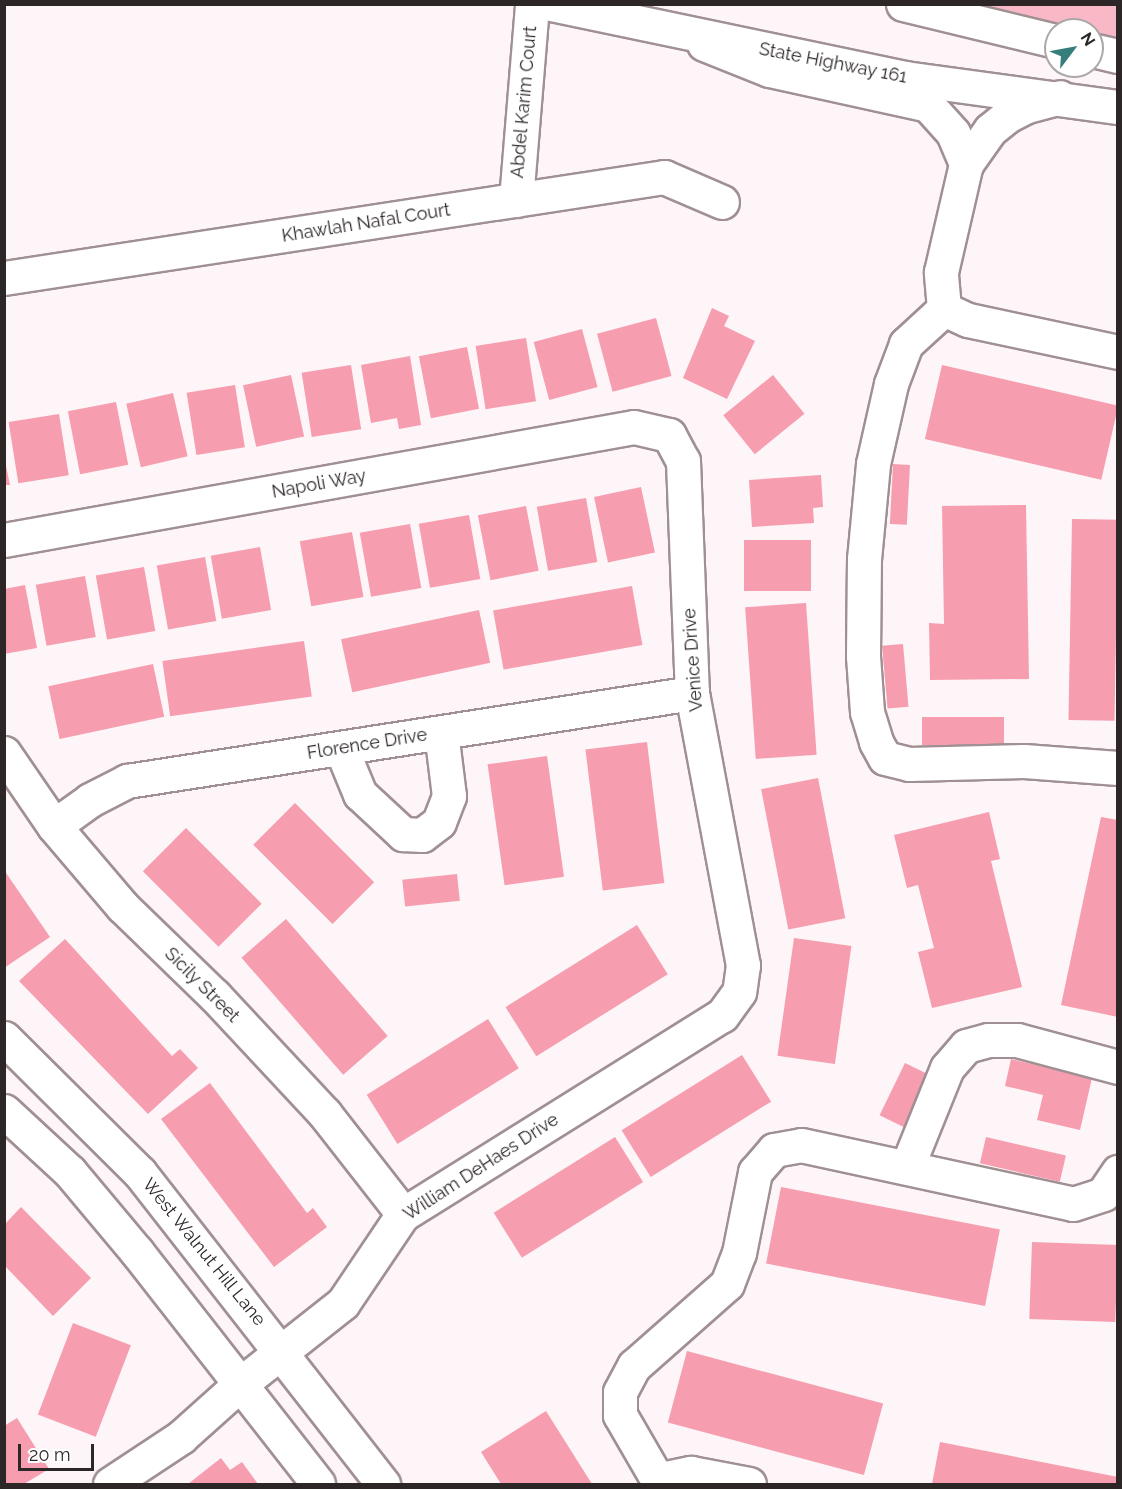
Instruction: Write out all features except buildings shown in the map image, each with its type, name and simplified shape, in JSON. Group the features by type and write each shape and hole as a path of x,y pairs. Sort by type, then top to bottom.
{"main road":[{"name":"Abdel Karim Court","path":"516,200 531,4"},
{"name":"State Highway 161","path":"551,4 905,78 1062,96 1118,107"},
{"path":"903,4 1044,38"},
{"path":"673,30 769,70 928,105 954,133 966,164"},
{"path":"944,309 941,272 966,164 990,130 1007,116 1027,106 1062,96"},
{"name":"Khawlah Nafal Court","path":"4,278 664,177 722,202"},
{"path":"944,309 968,320 1118,352"},
{"path":"944,309 906,344 891,384 873,464 864,559 862,656 867,712 876,742 885,758 909,764 1024,761 1118,768"},
{"name":"Napoli Way","path":"4,540 634,428"},
{"name":"Venice Drive","path":"634,428 669,435 683,461 692,693 743,965 739,992"},
{"name":"Florence Drive","path":"54,826 90,800 127,781 692,693"},
{"path":"340,748 366,801 403,834 422,835 439,822 449,796 441,732"},
{"name":"Sicily Street","path":"4,753 54,826 123,907 215,996 325,1114 403,1214"},
{"name":"William DeHaes Drive","path":"110,1485 180,1437 239,1385 344,1303 403,1214 722,1015 739,992"},
{"name":"West Walnut Hill Lane","path":"4,1038 100,1128 140,1173 282,1350 383,1485"},
{"path":"907,1167 948,1068 966,1046 988,1040 1017,1040 1118,1067"},
{"path":"4,1111 69,1172 318,1485"},
{"path":"749,1485 691,1473 658,1483 621,1415 620,1392 634,1366 727,1284 739,1253 755,1172 774,1150 801,1145 1072,1204 1113,1190"}],"shaded area":[{"path":"962,5 1117,5 1117,41 1104,38 1104,18 1044,18 1044,24"}]}
